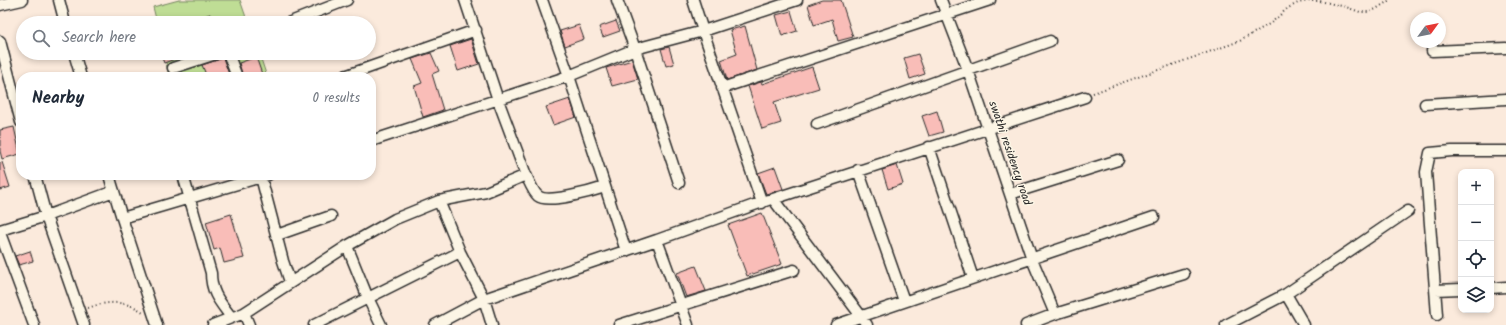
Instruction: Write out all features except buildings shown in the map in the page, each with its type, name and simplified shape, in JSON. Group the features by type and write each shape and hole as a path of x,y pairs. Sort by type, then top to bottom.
{"street":[{"path":"0,5 22,0"},
{"path":"58,0 63,16"},
{"path":"306,16 347,0"},
{"path":"465,0 498,100 526,175 537,196 544,199 586,194 605,187"},
{"path":"542,0 569,76 626,251"},
{"path":"617,0 635,49 679,183"},
{"path":"694,0 722,88 762,202"},
{"path":"376,139 569,76 635,49 703,31 797,0"},
{"name":"swathi residency road","path":"941,0 968,70 1032,259 1055,314"},
{"path":"722,88 990,0"},
{"path":"356,72 476,30"},
{"path":"0,41 16,103"},
{"path":"817,124 1050,41"},
{"path":"1432,51 1506,48"},
{"path":"76,60 80,72"},
{"path":"173,68 198,60"},
{"path":"231,60 235,72"},
{"path":"435,325 484,299 626,251 773,198 1085,96"},
{"path":"1425,104 1506,99"},
{"path":"929,147 973,278"},
{"path":"1437,315 1426,172 1430,153 1452,151 1506,151"},
{"path":"1010,194 1118,160"},
{"path":"858,170 904,301"},
{"path":"214,325 244,313 347,246 394,220 439,201 486,192 526,175"},
{"path":"36,180 46,216 84,325"},
{"path":"111,180 157,324"},
{"path":"185,180 211,273 213,290 231,317"},
{"path":"122,218 251,180"},
{"path":"266,180 277,235 290,282"},
{"path":"34,325 0,231 114,191"},
{"path":"773,198 861,316 866,325"},
{"path":"439,201 460,252 484,299 492,325"},
{"path":"1226,325 1286,294 1408,211"},
{"path":"277,235 331,216"},
{"path":"836,325 1154,218"},
{"path":"657,240 688,325"},
{"path":"347,246 368,298 381,325"},
{"path":"314,325 460,252"},
{"path":"619,325 794,270"},
{"path":"1026,325 1055,314 1184,274"},
{"path":"1494,288 1506,287"},
{"path":"1435,290 1458,289"},
{"path":"1286,294 1304,325"},
{"path":"244,313 249,325"}],"path":[{"path":"1085,96 1240,41 1271,23 1288,8 1298,3 1320,1 1346,6 1360,12 1369,12 1390,0"},
{"path":"80,312 101,304 114,302 123,303 138,309 157,324"}],"green space":[{"path":"179,0 240,0 246,16 155,16 153,7"},
{"path":"165,60 261,60 265,72 168,72"}]}
